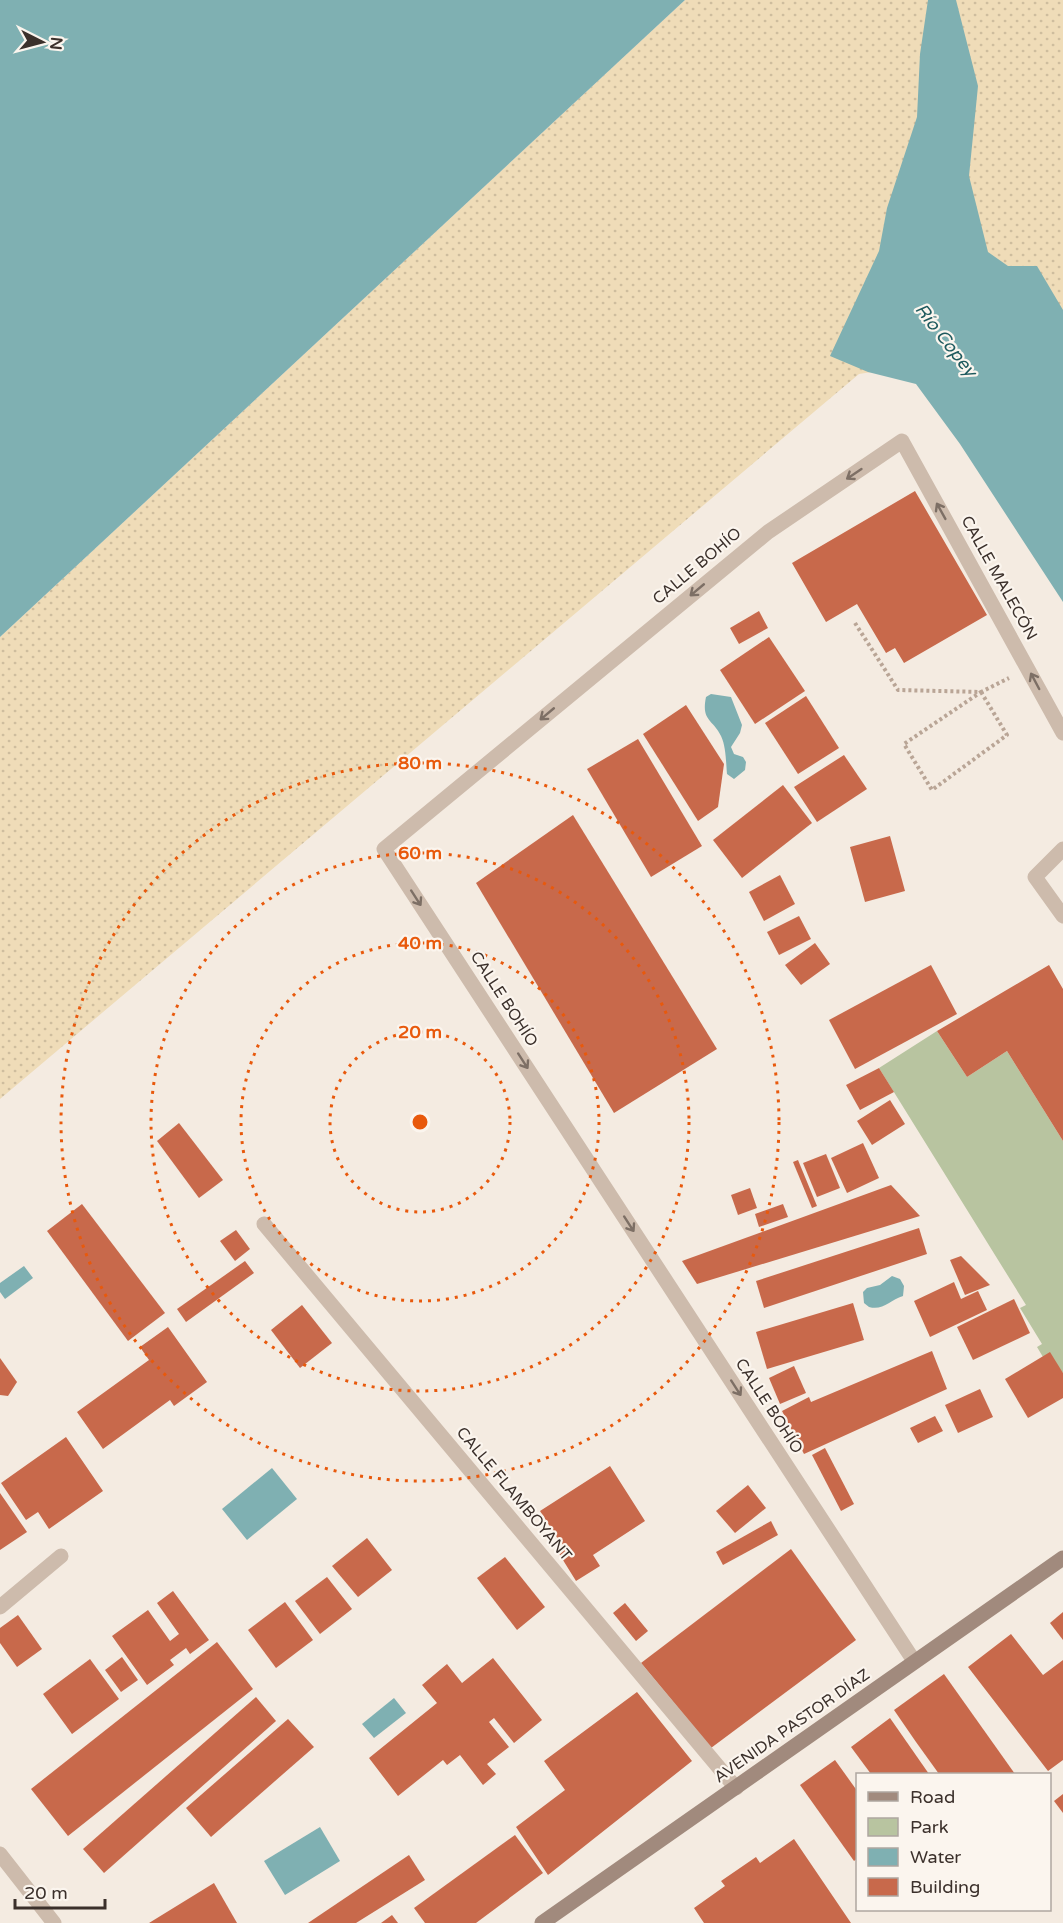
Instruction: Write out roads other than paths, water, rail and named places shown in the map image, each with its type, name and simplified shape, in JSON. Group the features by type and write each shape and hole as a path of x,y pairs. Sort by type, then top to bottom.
{"street":[{"name":"CALLE MALECÓN","path":"902,441 1063,733"},
{"name":"CALLE BOHÍO","path":"902,441 768,532 384,849 914,1661"},
{"path":"1063,849 1035,877 1063,916"},
{"name":"CALLE FLAMBOYANT","path":"264,1224 736,1788"},
{"path":"0,1607 61,1556"},
{"name":"AVENIDA PASTOR DÍAZ","path":"542,1923 1063,1558"},
{"path":"0,1854 54,1923"}],"water":[{"path":"0,0 685,0 0,637"},
{"name":"Río Copey","path":"928,0 956,0 978,86 969,176 988,252 1008,266 1037,266 1063,310 1063,602 960,444 916,384 868,372 830,356 879,251 887,208 917,117 920,54"},
{"path":"711,694 731,697 742,725 731,747 734,754 743,757 746,762 745,770 734,779 727,774 723,740 706,715 706,697"},
{"path":"24,1266 33,1278 5,1299 0,1292 0,1283"},
{"path":"892,1276 900,1279 904,1286 903,1296 878,1308 869,1307 864,1303 863,1292 867,1288 880,1285"},
{"path":"272,1468 297,1499 247,1540 222,1509"},
{"path":"394,1698 406,1713 374,1738 362,1724"},
{"path":"320,1827 340,1861 285,1895 264,1861"}]}
